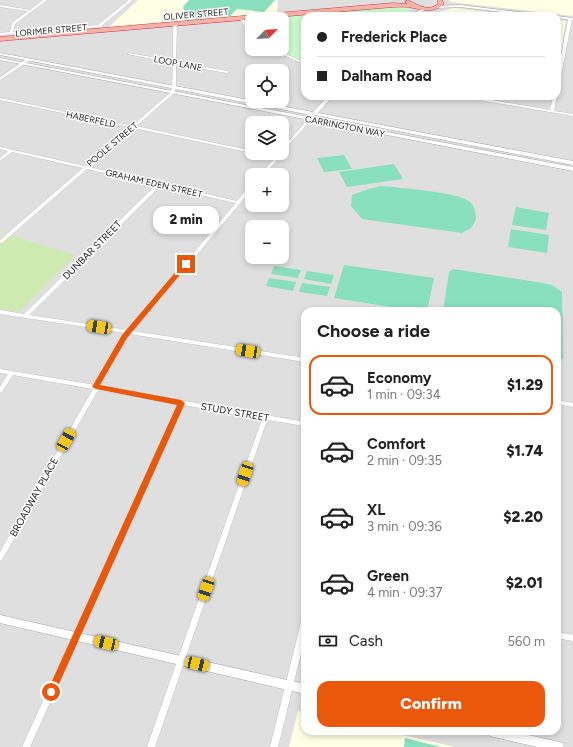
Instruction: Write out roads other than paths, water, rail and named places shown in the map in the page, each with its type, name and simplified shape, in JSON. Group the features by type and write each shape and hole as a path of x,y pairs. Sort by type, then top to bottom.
{"highway":[{"path":"437,7 440,5 440,0"},
{"name":"OLIVER STREET","path":"310,12 408,3 425,8 437,7"},
{"name":"OLIVER STREET","path":"0,39 301,13"}],"street":[{"path":"11,34 13,24 45,0"},
{"name":"LORIMER STREET","path":"0,34 102,24 130,0"},
{"path":"440,0 460,6"},
{"path":"0,6 31,11"},
{"path":"437,7 460,6 511,12"},
{"path":"416,12 425,8"},
{"path":"240,18 245,25"},
{"path":"561,18 572,19 561,68"},
{"path":"173,90 175,24"},
{"name":"CARRINGTON WAY","path":"0,54 310,119 573,169"},
{"name":"LOOP LANE","path":"129,54 227,72"},
{"path":"288,56 301,62"},
{"name":"CARRINGTON WAY","path":"0,59 313,114 573,163"},
{"path":"0,79 28,60"},
{"name":"POOLE STREET","path":"0,242 173,90"},
{"name":"HABERFELD","path":"0,99 245,151"},
{"path":"289,143 327,100"},
{"path":"484,100 573,115"},
{"path":"552,112 554,100"},
{"name":"GRAHAM EDEN STREET","path":"0,148 238,202"},
{"path":"0,160 11,151"},
{"path":"268,168 274,160"},
{"name":"DUNBAR STREET","path":"25,316 159,184"},
{"name":"BROADWAY PLACE","path":"0,558 128,332 245,194"},
{"path":"0,312 301,359"},
{"name":"STUDY STREET","path":"0,371 301,423"},
{"path":"0,391 12,373"},
{"path":"26,747 181,403"},
{"path":"561,403 573,405"},
{"path":"151,747 182,661 265,417"},
{"path":"0,619 301,688"},
{"path":"561,636 573,638"},
{"path":"274,747 301,638"},
{"path":"528,735 559,747"}]}
